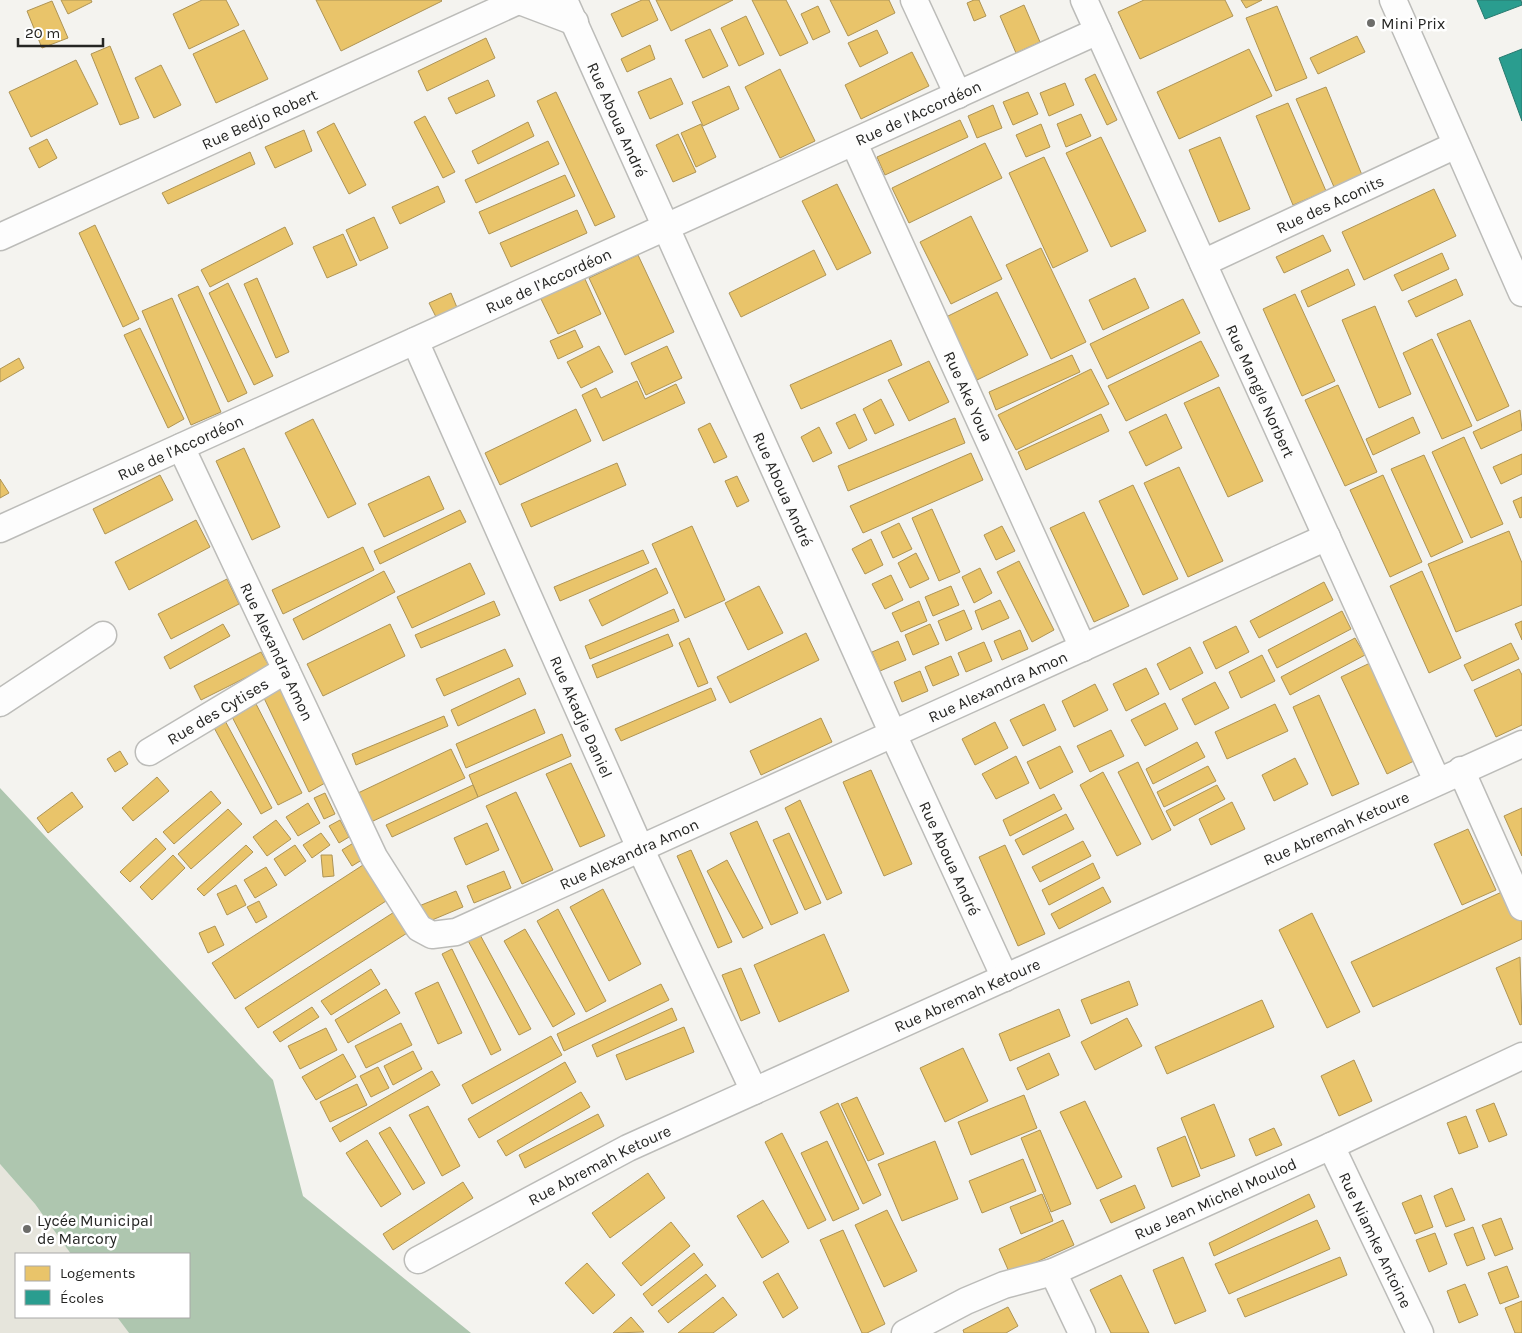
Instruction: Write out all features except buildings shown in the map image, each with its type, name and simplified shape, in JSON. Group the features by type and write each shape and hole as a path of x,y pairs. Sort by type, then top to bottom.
{"street":[{"path":"518,0 569,11"},
{"name":"Rue Bedjo Robert","path":"0,236 518,0"},
{"path":"914,0 958,95"},
{"name":"Rue Mangle Norbert","path":"1084,0 1438,781"},
{"path":"1393,0 1456,145 1521,286"},
{"name":"Rue Aboua André","path":"569,11 893,734 1005,978"},
{"name":"Rue de l'Accordéon","path":"0,529 665,226 854,143 1098,32"},
{"name":"Rue Ake Youa","path":"854,143 1083,648"},
{"name":"Rue des Aconits","path":"1203,264 1456,145"},
{"name":"Rue Akadje Daniel","path":"415,341 640,848 754,1091"},
{"name":"Rue Alexandra Amon","path":"181,447 374,857 419,928 432,934 456,932 1327,537"},
{"path":"0,703 103,635"},
{"name":"Rue des Cytises","path":"149,752 286,670"},
{"name":"Rue Abremah Ketoure","path":"418,1260 628,1148 1522,744"},
{"path":"1461,770 1522,907"},
{"name":"Rue Jean Michel Moulod","path":"905,1333 949,1323 966,1301 1004,1285 1053,1272 1331,1146 1522,1056"},
{"name":"Rue Niamke Antoine","path":"1331,1146 1420,1333"},
{"path":"1053,1272 1082,1333"}],"shaded area":[{"path":"0,788 273,1080 303,1196 471,1333 129,1333 118,1318 190,1318 190,1253 70,1253 35,1204 0,1164"},
{"name":"Lycée Municipal de Marcory","path":"0,1164 35,1204 70,1253 15,1253 15,1318 118,1318 129,1333 0,1333"}],"place":[{"name":"Mini Prix","path":"1371,23"},
{"name":"Lycée Municipal de Marcory","path":"27,1229"}]}
